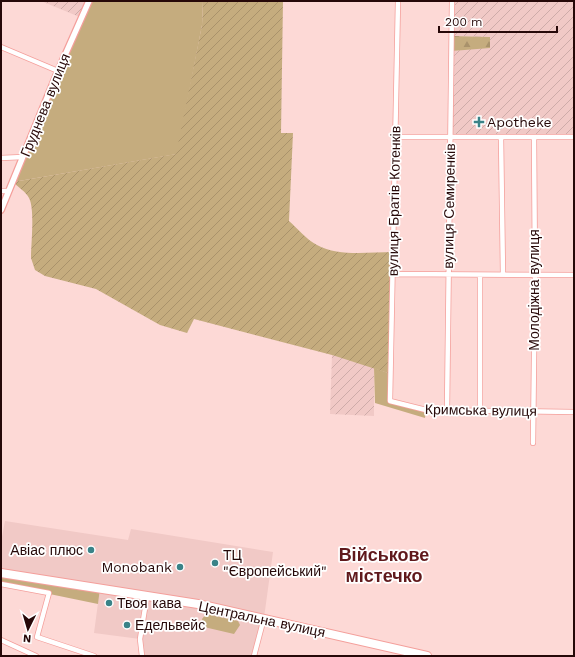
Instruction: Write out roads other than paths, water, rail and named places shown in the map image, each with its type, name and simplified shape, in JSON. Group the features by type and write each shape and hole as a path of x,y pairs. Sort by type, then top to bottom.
{"highway":[{"name":"Центральна вулиця","path":"1,573 198,604 427,656"}],"street":[{"name":"Груднева вулиця","path":"1,210 58,71 89,1"},
{"name":"вулиця Братів Котенків","path":"390,401 398,1"},
{"name":"вулиця Семиренків","path":"447,411 452,1"},
{"path":"1,47 58,71"},
{"path":"396,137 574,137"},
{"path":"502,137 503,275"},
{"name":"Молодіжна вулиця","path":"533,443 535,275 534,137"},
{"path":"1,158 24,157"},
{"path":"1,191 9,191"},
{"path":"393,274 574,275"},
{"path":"480,275 480,411"},
{"name":"Кримська вулиця","path":"390,401 426,410 574,412"},
{"path":"1,584 49,593 37,637 94,656"},
{"path":"140,655 140,639 147,596"},
{"path":"254,656 264,618"},
{"path":"1,640 36,656"}],"place":[{"name":"Apotheke","path":"479,122"},
{"name":"Авіас плюс","path":"91,550"},
{"name":"ТЦ \"Європейський\"","path":"215,563"},
{"name":"Monobank","path":"180,567"},
{"name":"Твоя кава","path":"109,603"},
{"name":"Едельвейс","path":"127,625"}],"district":[{"name":"Військове містечко","path":"384,565"}]}
